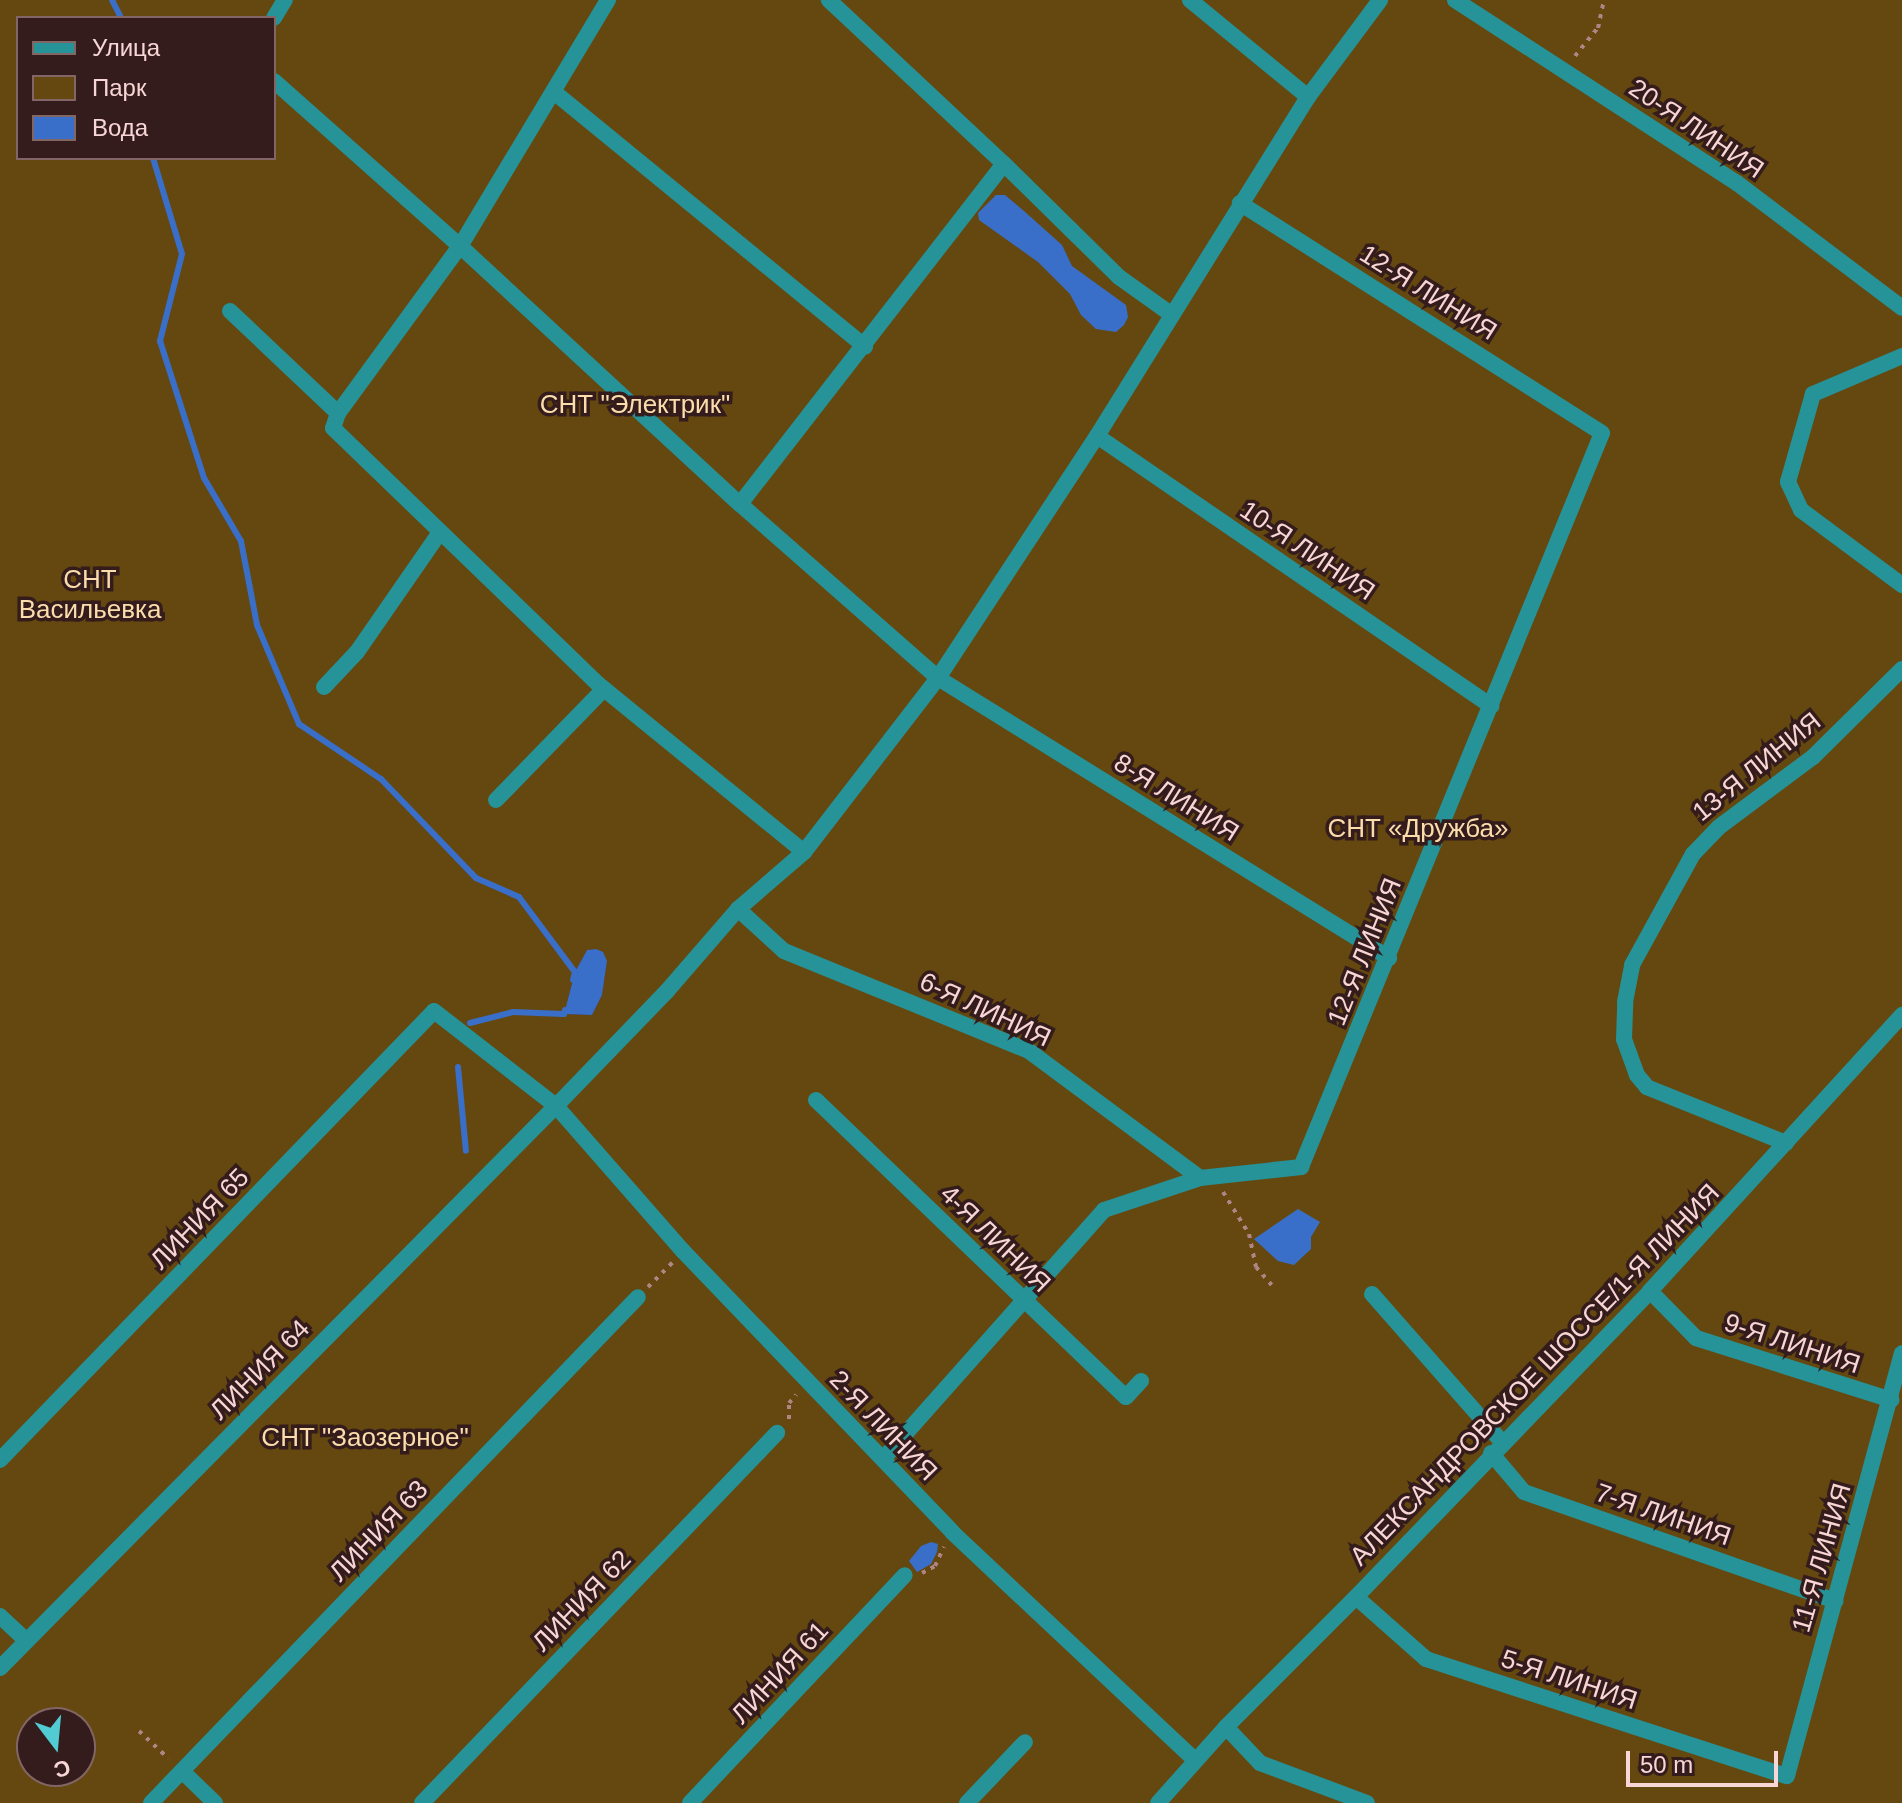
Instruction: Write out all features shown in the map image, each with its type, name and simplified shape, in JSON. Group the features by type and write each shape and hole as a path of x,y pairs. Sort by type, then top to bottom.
{"street":[{"path":"608,0 460,246 338,413 333,428 604,689 804,852"},
{"path":"829,0 1119,277 1172,315"},
{"path":"1190,0 1308,97"},
{"name":"ЛИНИЯ 64","path":"0,1668 556,1106 672,985 738,909 804,852 938,678 1097,436 1308,97 1380,0"},
{"name":"20-Я ЛИНИЯ","path":"1455,0 1737,183 1902,308"},
{"name":"8-Я ЛИНИЯ","path":"276,83 460,246 740,504 938,678 1389,958"},
{"path":"554,92 865,347"},
{"path":"740,504 865,347 1004,164"},
{"name":"12-Я ЛИНИЯ","path":"883,1459 1104,1210 1206,1178 1301,1167 1602,433 1240,203"},
{"path":"230,311 338,413"},
{"path":"1902,356 1813,394 1788,482 1801,510 1902,585"},
{"name":"10-Я ЛИНИЯ","path":"1097,436 1491,706"},
{"path":"324,687 357,652 440,532"},
{"name":"13-Я ЛИНИЯ","path":"1786,1143 1647,1087 1637,1075 1624,1039 1625,1002 1632,965 1693,854 1719,827 1813,757 1902,669"},
{"path":"496,800 604,689"},
{"name":"6-Я ЛИНИЯ","path":"738,909 784,951 1029,1051 1206,1178"},
{"name":"2-Я ЛИНИЯ","path":"434,1011 556,1106 694,1262 952,1532 1195,1760"},
{"name":"ЛИНИЯ 65","path":"0,1460 434,1011"},
{"name":"АЛЕКСАНДРОВСКОЕ ШОССЕ/1-Я ЛИНИЯ","path":"1158,1803 1226,1727 1356,1597 1650,1291 1902,1015"},
{"name":"4-Я ЛИНИЯ","path":"816,1100 1126,1397 1141,1381"},
{"name":"9-Я ЛИНИЯ","path":"1650,1291 1696,1338 1891,1400"},
{"name":"7-Я ЛИНИЯ","path":"1372,1294 1497,1448 1524,1492 1835,1601"},
{"name":"ЛИНИЯ 63","path":"151,1803 638,1297"},
{"name":"11-Я ЛИНИЯ","path":"1787,1776 1902,1353"},
{"name":"ЛИНИЯ 62","path":"422,1803 777,1433"},
{"name":"ЛИНИЯ 61","path":"690,1803 905,1575"},
{"name":"5-Я ЛИНИЯ","path":"1356,1597 1426,1659 1787,1776"},
{"path":"0,1616 26,1640"},
{"path":"1226,1727 1260,1763 1367,1803"},
{"path":"967,1803 1025,1742"},
{"path":"182,1771 215,1803"}],"path":[{"path":"1563,70 1598,28 1604,0"},
{"path":"1206,1178 1249,1234 1256,1267 1275,1289"},
{"path":"638,1297 676,1258"},
{"path":"777,1433 788,1421 789,1403 798,1393"},
{"path":"905,1575 915,1577 935,1566 952,1532"},
{"path":"139,1731 182,1771"}],"green space":[{"path":"0,0 1902,0 1902,1803 0,1803","holes":["596,949 607,961 602,995 592,1015 564,1014 575,972 587,950"]}],"water":[{"path":"996,195 1005,195 1024,211 1062,245 1072,266 1126,305 1128,317 1124,325 1116,332 1096,329 1081,315 1070,294 1038,262 979,220 978,213"},
{"path":"587,950 603,952 607,961 602,995 592,1015 564,1014 575,972"},
{"path":"1298,1209 1320,1222 1311,1237 1311,1249 1294,1265 1278,1261 1254,1239"},
{"path":"931,1542 938,1544 937,1552 931,1564 917,1572 909,1561 921,1546"}],"waterway":[{"path":"112,0 120,16"},
{"path":"154,160 182,254 160,341 204,478 241,541 257,625 299,724 381,779 476,878 519,897 575,972 573,980"},
{"path":"470,1023 513,1012 564,1014 565,1010"},
{"path":"458,1067 466,1151"}],"park label":[{"name":"СНТ \"Электрик\"","path":"635,405"},
{"name":"СНТ Васильевка","path":"90,595"},
{"name":"СНТ «Дружба»","path":"1418,829"},
{"name":"СНТ \"Заозерное\"","path":"365,1438"}]}
